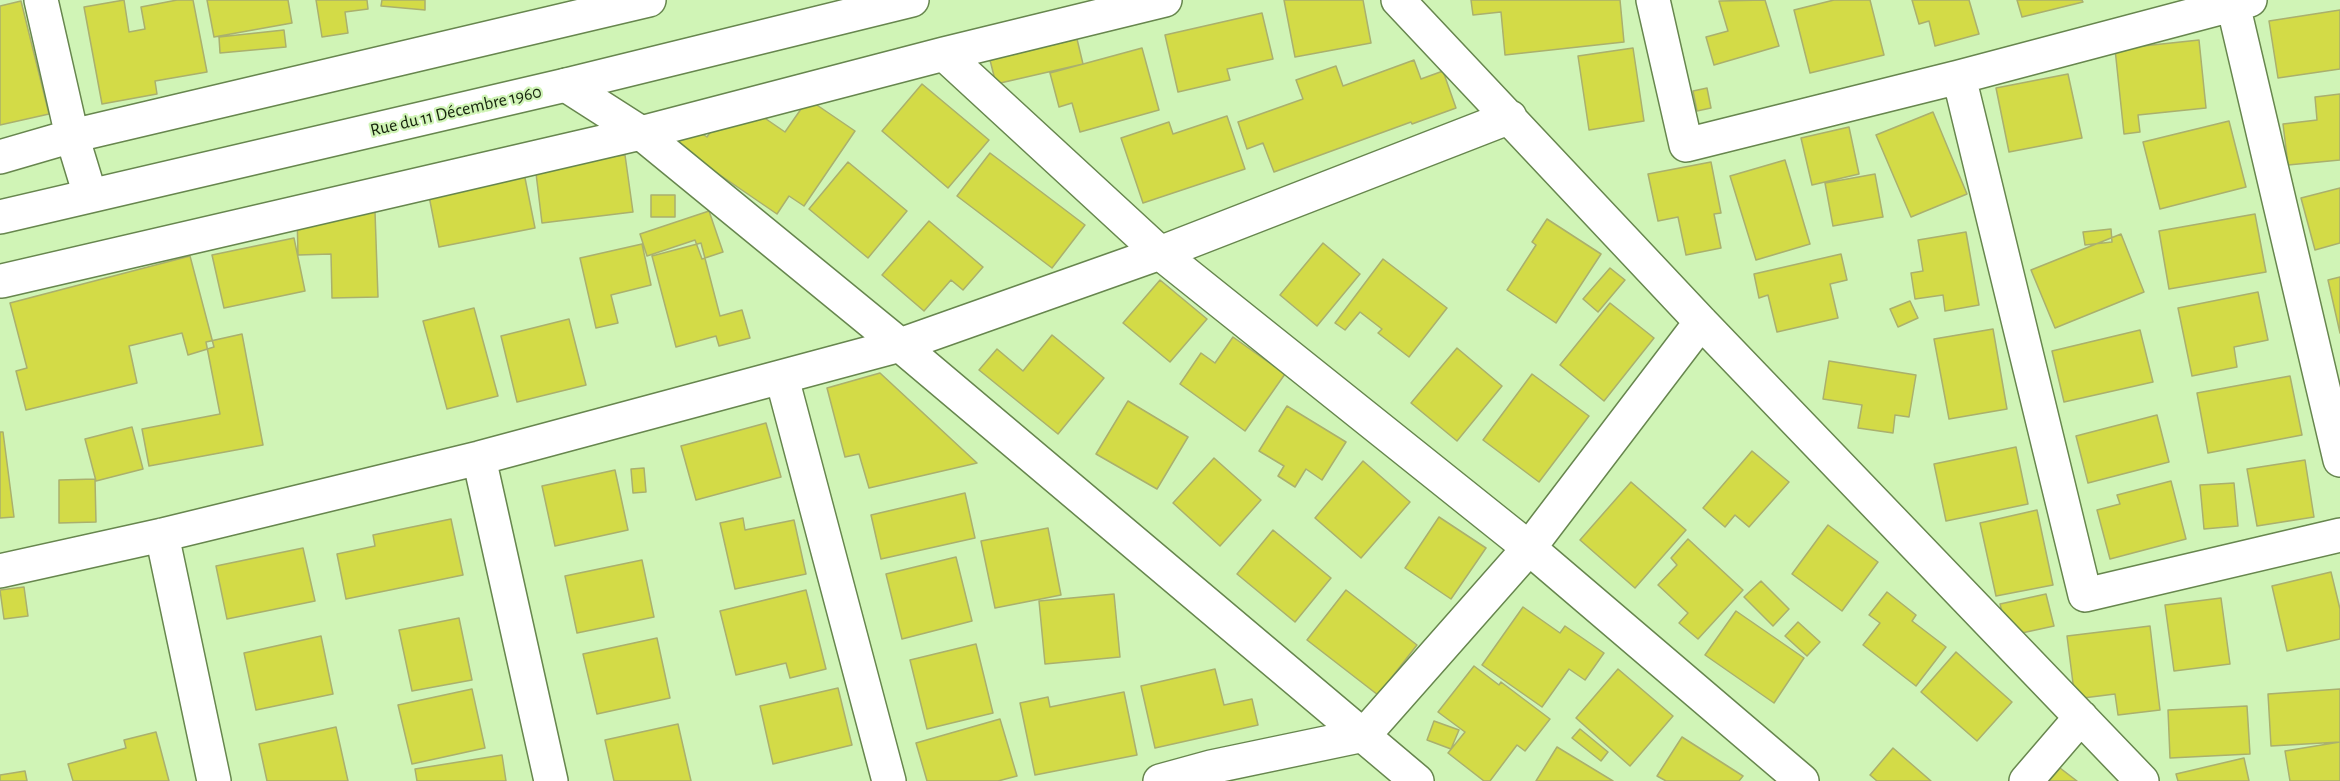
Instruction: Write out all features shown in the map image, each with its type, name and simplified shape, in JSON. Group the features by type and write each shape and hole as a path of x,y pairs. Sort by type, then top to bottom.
{"street":[{"path":"41,0 72,136 90,195"},
{"path":"0,157 72,136 649,0"},
{"name":"Rue du 11 Décembre 1960","path":"0,217 566,86 912,0"},
{"path":"2,281 641,134 944,54 1165,0"},
{"path":"1398,0 1701,322 2142,781"},
{"path":"1653,0 1686,145 1959,77 2238,1 2340,460"},
{"path":"944,54 1160,253 1529,548 1802,781"},
{"path":"1959,77 2085,596 2340,535"},
{"path":"566,86 641,134 900,345 1417,781"},
{"path":"0,571 162,535 479,458 900,345 1160,253 1510,117"},
{"path":"1160,781 1213,774 1364,735 1529,548 1701,322"},
{"path":"782,378 889,781"},
{"path":"479,458 551,781"},
{"path":"162,535 214,781"},
{"path":"2026,781 2081,717"}],"building":[{"path":"124,0 129,32 145,29 141,7 177,0 193,0 207,72 155,81 157,94 102,104 84,7"},
{"path":"207,0 288,0 292,23 214,37"},
{"path":"316,0 367,0 368,9 345,12 348,33 322,37"},
{"path":"382,0 425,0 425,10 381,6"},
{"path":"1284,0 1363,0 1371,43 1295,57"},
{"path":"1471,0 1620,0 1624,42 1505,55 1501,12 1473,15"},
{"path":"1765,0 1779,46 1714,65 1706,37 1728,31 1719,1"},
{"path":"1834,0 1870,0 1884,55 1810,73 1794,10"},
{"path":"1912,0 1969,0 1979,34 1935,46 1929,21 1919,24"},
{"path":"2017,0 2082,0 2083,2 2022,17"},
{"path":"21,1 49,114 0,125 0,6"},
{"path":"2340,10 2340,69 2278,78 2269,21"},
{"path":"1262,13 1273,59 1227,69 1230,80 1178,92 1165,35"},
{"path":"284,30 286,47 220,53 219,37"},
{"path":"1077,39 1083,64 996,84 990,60"},
{"path":"2199,40 2206,108 2138,115 2140,132 2124,134 2115,49"},
{"path":"1142,48 1159,110 1080,132 1072,103 1059,107 1050,73"},
{"path":"1633,48 1644,121 1589,130 1578,56"},
{"path":"1414,60 1421,79 1443,71 1456,108 1274,172 1263,143 1247,149 1238,122 1303,99 1296,80 1336,66 1343,86"},
{"path":"2068,74 2082,138 2009,152 1996,88"},
{"path":"922,84 989,140 948,188 882,131"},
{"path":"1707,88 1711,108 1697,111 1693,91"},
{"path":"2340,94 2340,160 2288,165 2283,124 2317,120 2315,97"},
{"path":"734,97 785,132 808,99 855,131 804,206 789,196 777,214 676,145 689,125 707,137"},
{"path":"1933,112 1967,194 1911,217 1876,135"},
{"path":"1227,116 1245,169 1143,203 1121,138 1169,122 1173,134"},
{"path":"2229,121 2246,187 2160,209 2143,142"},
{"path":"1849,127 1859,174 1812,185 1801,138"},
{"path":"990,153 1085,225 1052,268 957,196"},
{"path":"625,155 633,212 542,223 535,165"},
{"path":"1785,160 1810,244 1756,260 1730,176"},
{"path":"848,162 907,211 868,258 809,209"},
{"path":"1711,162 1721,213 1714,214 1721,248 1686,255 1678,217 1658,221 1648,174"},
{"path":"524,173 535,228 439,247 428,191"},
{"path":"1875,174 1883,217 1833,226 1825,183"},
{"path":"2340,188 2340,243 2315,250 2301,198"},
{"path":"651,195 675,195 675,217 651,217"},
{"path":"709,211 723,252 702,259 695,240 647,256 640,234"},
{"path":"375,212 378,297 332,298 331,254 298,255 297,215"},
{"path":"2255,214 2266,272 2169,289 2159,231"},
{"path":"1547,219 1601,254 1556,323 1507,290 1536,245 1532,242"},
{"path":"929,221 983,267 963,290 951,280 924,311 882,275"},
{"path":"2111,229 2112,242 2085,245 2083,232"},
{"path":"1966,232 1979,305 1945,311 1943,295 1915,299 1911,273 1923,271 1918,240"},
{"path":"2121,234 2144,292 2055,328 2031,270"},
{"path":"294,238 305,291 224,308 212,255"},
{"path":"701,243 720,316 742,310 750,338 719,346 716,336 676,347 652,256"},
{"path":"1323,243 1360,274 1317,326 1280,295"},
{"path":"642,244 651,285 611,295 618,323 596,328 580,258"},
{"path":"1841,254 1847,280 1830,284 1838,318 1777,332 1768,295 1759,298 1754,274"},
{"path":"190,256 214,347 188,355 182,333 129,346 137,383 26,410 16,371 27,368 10,303"},
{"path":"1383,259 1447,308 1409,357 1378,333 1382,329 1360,312 1345,330 1335,323"},
{"path":"1610,268 1625,280 1598,312 1583,299"},
{"path":"2340,277 2340,333 2328,280"},
{"path":"1160,280 1207,319 1170,362 1123,323"},
{"path":"2258,292 2268,340 2234,347 2237,367 2192,376 2178,308"},
{"path":"1910,301 1918,318 1898,327 1890,309"},
{"path":"1610,303 1654,338 1604,401 1560,365"},
{"path":"474,308 498,396 447,409 423,321"},
{"path":"569,319 586,385 517,402 501,336"},
{"path":"1993,329 2007,409 1949,419 1934,339"},
{"path":"2140,330 2153,382 2064,402 2052,351"},
{"path":"242,334 263,445 149,466 142,429 220,414 206,342"},
{"path":"1052,335 1104,378 1058,434 979,370 997,349 1023,371"},
{"path":"1233,337 1285,374 1245,431 1180,384 1201,353 1215,363"},
{"path":"1457,348 1502,386 1457,441 1411,403"},
{"path":"1829,361 1916,375 1909,417 1895,415 1893,433 1858,428 1862,405 1823,399"},
{"path":"880,373 977,463 869,488 859,454 845,457 827,388"},
{"path":"1532,374 1589,416 1539,482 1483,440"},
{"path":"2290,376 2302,435 2208,453 2197,393"},
{"path":"1128,401 1188,437 1157,489 1096,454"},
{"path":"1287,406 1346,442 1322,480 1306,469 1295,487 1278,476 1284,466 1259,451"},
{"path":"2157,415 2169,462 2088,483 2076,436"},
{"path":"766,423 781,477 696,500 681,446"},
{"path":"132,427 143,469 96,481 85,439"},
{"path":"0,432 3,432 14,517 0,518"},
{"path":"2016,447 2028,504 1946,521 1934,464"},
{"path":"1752,451 1789,482 1749,527 1735,515 1725,527 1703,508"},
{"path":"1214,458 1261,500 1220,546 1173,503"},
{"path":"2305,460 2314,517 2257,526 2247,469"},
{"path":"1363,461 1410,502 1361,558 1315,518"},
{"path":"644,468 646,492 633,493 631,469"},
{"path":"615,470 628,530 555,546 542,486"},
{"path":"95,479 96,522 59,523 59,480"},
{"path":"2171,481 2186,539 2110,559 2097,510 2120,504 2117,495"},
{"path":"1631,482 1686,530 1635,588 1580,540"},
{"path":"2234,483 2238,526 2204,529 2200,485"},
{"path":"965,493 975,538 881,559 871,515"},
{"path":"2037,510 2053,585 1996,596 1980,523"},
{"path":"1439,517 1486,548 1451,599 1405,568"},
{"path":"743,518 745,530 794,520 806,574 735,589 720,523"},
{"path":"451,519 463,575 346,599 337,554 375,546 373,535"},
{"path":"1828,525 1878,562 1842,611 1792,574"},
{"path":"1048,528 1061,595 995,608 981,541"},
{"path":"1273,530 1331,578 1295,622 1237,574"},
{"path":"1688,539 1743,590 1698,639 1679,623 1688,613 1658,585 1677,565 1671,558"},
{"path":"303,548 315,601 227,619 216,566"},
{"path":"956,557 972,621 902,639 886,574"},
{"path":"642,560 654,617 577,633 565,576"},
{"path":"2331,572 2340,609 2340,639 2287,651 2272,586"},
{"path":"1761,581 1789,609 1773,626 1744,597"},
{"path":"24,587 28,616 4,619 0,590"},
{"path":"806,590 826,669 790,678 786,663 736,675 720,611"},
{"path":"1346,590 1417,645 1378,695 1307,640"},
{"path":"1887,592 1916,615 1912,621 1946,647 1916,686 1863,645 1880,623 1869,615"},
{"path":"1114,594 1120,657 1045,664 1039,601"},
{"path":"2046,594 2054,626 2008,636 2000,604"},
{"path":"2221,598 2230,664 2174,671 2165,605"},
{"path":"1523,607 1560,633 1565,626 1604,653 1585,680 1569,669 1542,707 1482,665"},
{"path":"1736,611 1804,658 1774,703 1705,655"},
{"path":"459,618 472,680 412,691 399,630"},
{"path":"1798,622 1820,642 1807,656 1785,636"},
{"path":"2150,626 2160,710 2118,715 2115,694 2075,699 2067,636"},
{"path":"321,636 333,694 256,710 244,653"},
{"path":"657,638 670,698 597,714 583,654"},
{"path":"976,644 993,713 927,729 910,660"},
{"path":"1956,652 2012,702 1977,741 1921,692"},
{"path":"1474,666 1499,685 1501,682 1550,719 1525,751 1517,745 1490,781 1484,781 1448,753 1465,732 1438,712"},
{"path":"1215,669 1224,705 1252,699 1258,725 1155,748 1141,686"},
{"path":"1618,669 1673,716 1630,766 1576,718"},
{"path":"838,688 852,745 773,764 760,706"},
{"path":"472,689 485,748 412,764 398,705"},
{"path":"2340,689 2340,742 2271,746 2268,694"},
{"path":"1124,692 1137,755 1035,775 1020,703 1048,697 1050,707"},
{"path":"2247,706 2250,754 2170,758 2168,710"},
{"path":"1000,719 1017,776 998,781 927,781 916,743"},
{"path":"1434,721 1459,730 1451,749 1427,740"},
{"path":"678,724 691,781 614,781 605,740"},
{"path":"336,727 348,781 267,781 259,744"},
{"path":"1580,729 1608,752 1601,761 1572,738"},
{"path":"156,732 169,781 73,781 68,764 126,748 124,740"},
{"path":"1682,737 1743,776 1739,781 1666,781 1657,776"},
{"path":"2340,742 2340,781 2290,781 2285,751"},
{"path":"1557,747 1613,781 1536,781"},
{"path":"1893,748 1931,781 1877,781 1870,775"},
{"path":"502,755 506,781 417,781 415,769"},
{"path":"2244,758 2249,781 2178,781 2176,774"},
{"path":"2060,768 2077,781 2049,781"},
{"path":"25,771 27,781 0,781 0,775"}]}
